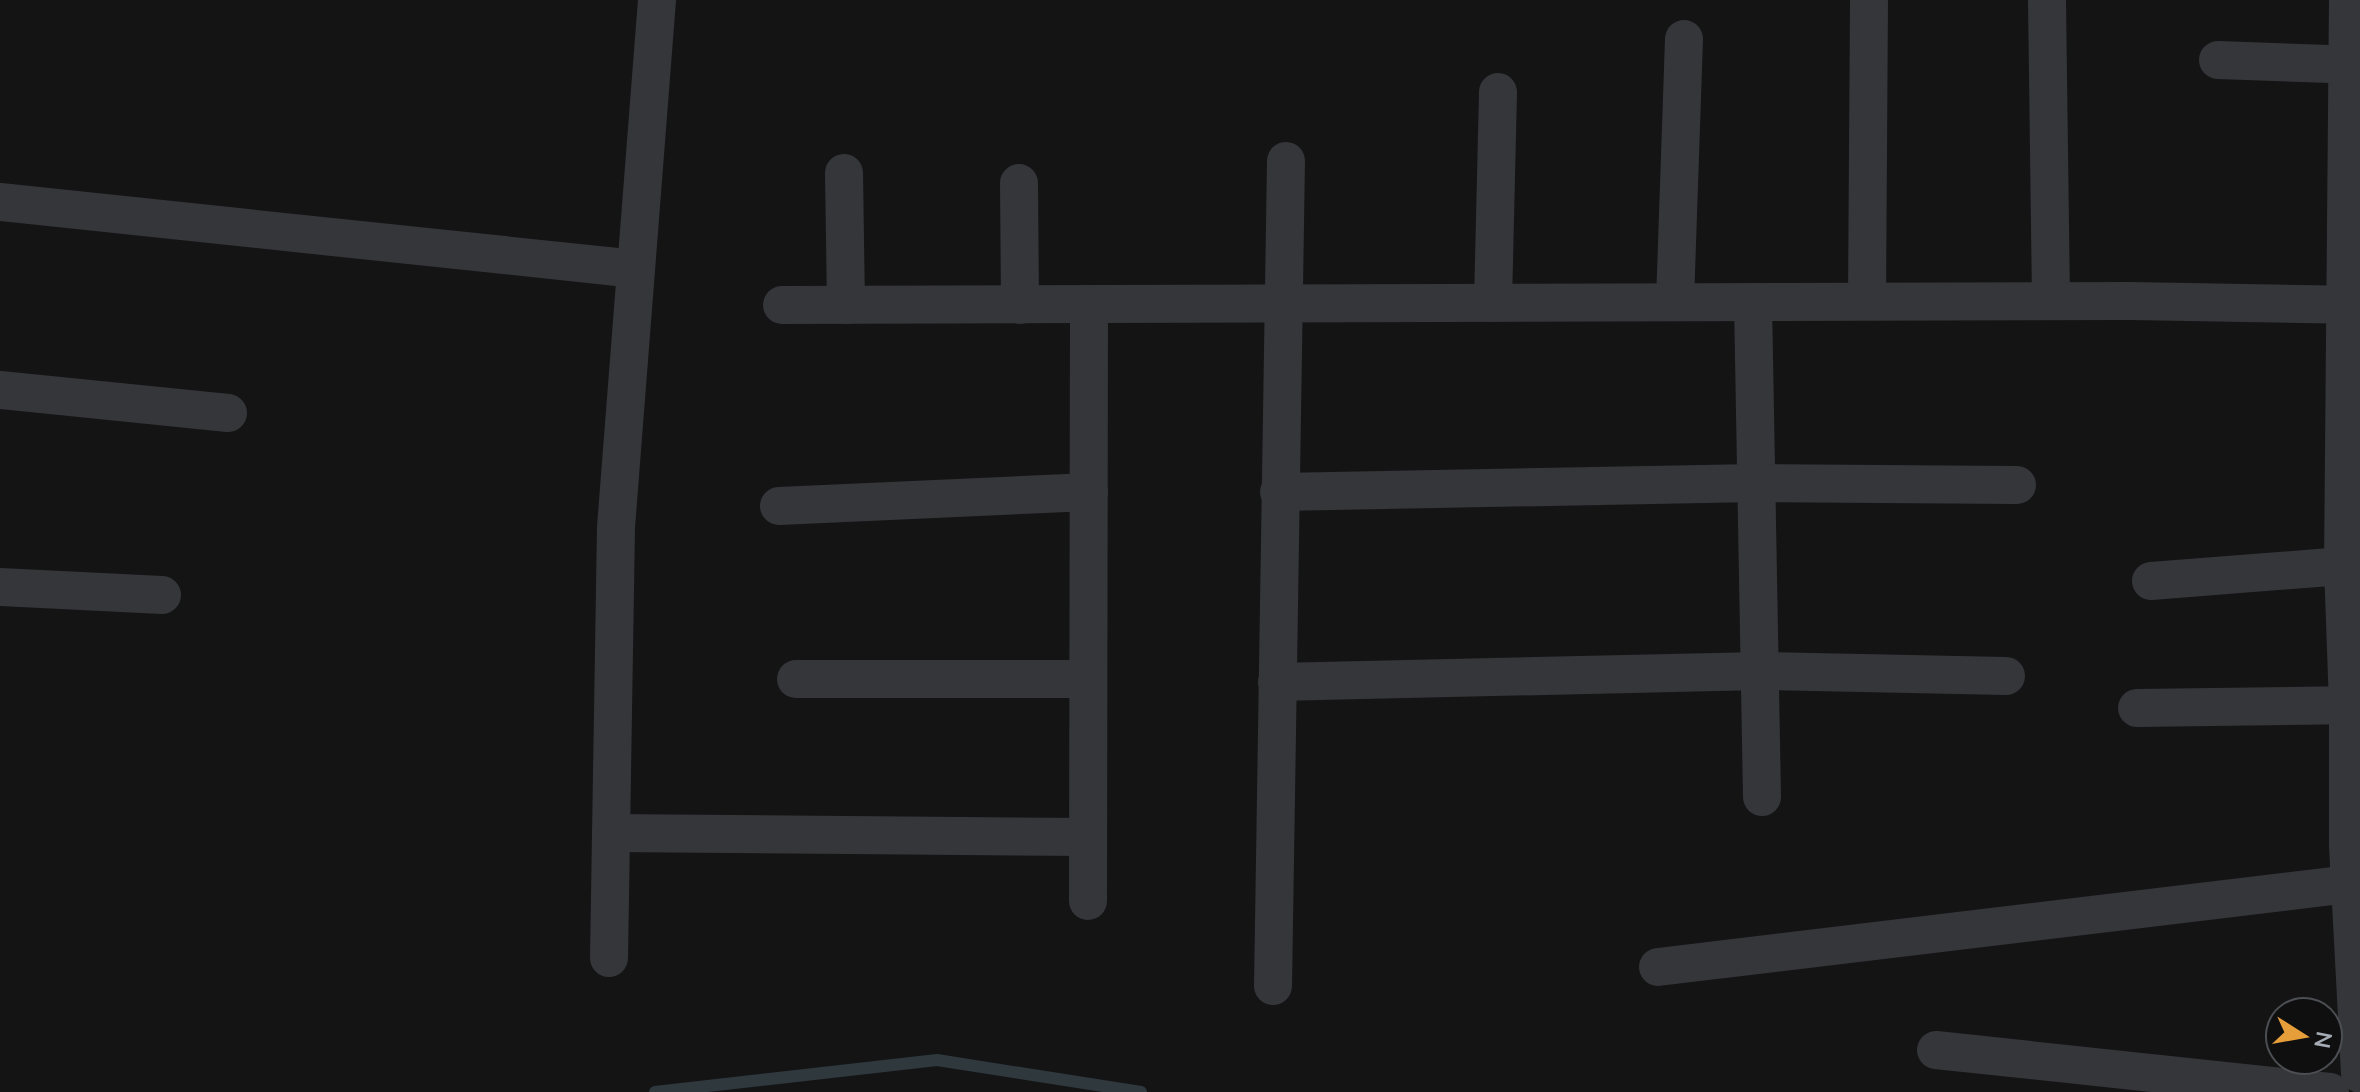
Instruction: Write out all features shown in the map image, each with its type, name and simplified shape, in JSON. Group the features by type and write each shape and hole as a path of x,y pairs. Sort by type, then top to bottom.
{"street":[{"path":"609,958 616,527 657,0"},
{"path":"1867,301 1869,0"},
{"path":"2047,0 2051,301"},
{"path":"2348,0 2354,65 2352,567 2360,1055"},
{"path":"1675,302 1684,39"},
{"path":"2218,60 2354,65"},
{"path":"1493,303 1498,92"},
{"path":"1273,986 1286,161"},
{"path":"844,173 846,305"},
{"path":"1019,183 1020,305"},
{"path":"0,202 636,269"},
{"path":"782,305 2051,301 2352,305"},
{"path":"1753,302 1762,797"},
{"path":"1088,901 1089,304"},
{"path":"0,390 228,413"},
{"path":"1279,492 1756,483 2017,485"},
{"path":"779,506 1089,492"},
{"path":"2151,581 2352,567"},
{"path":"0,587 162,595"},
{"path":"1277,682 1760,671 2006,676"},
{"path":"796,679 1088,679"},
{"path":"2137,708 2354,705"},
{"path":"611,833 1088,837"},
{"path":"1658,967 2355,885"},
{"path":"1936,1050 2330,1092"}],"waterway":[{"path":"655,1092 937,1060 1141,1092"}]}
